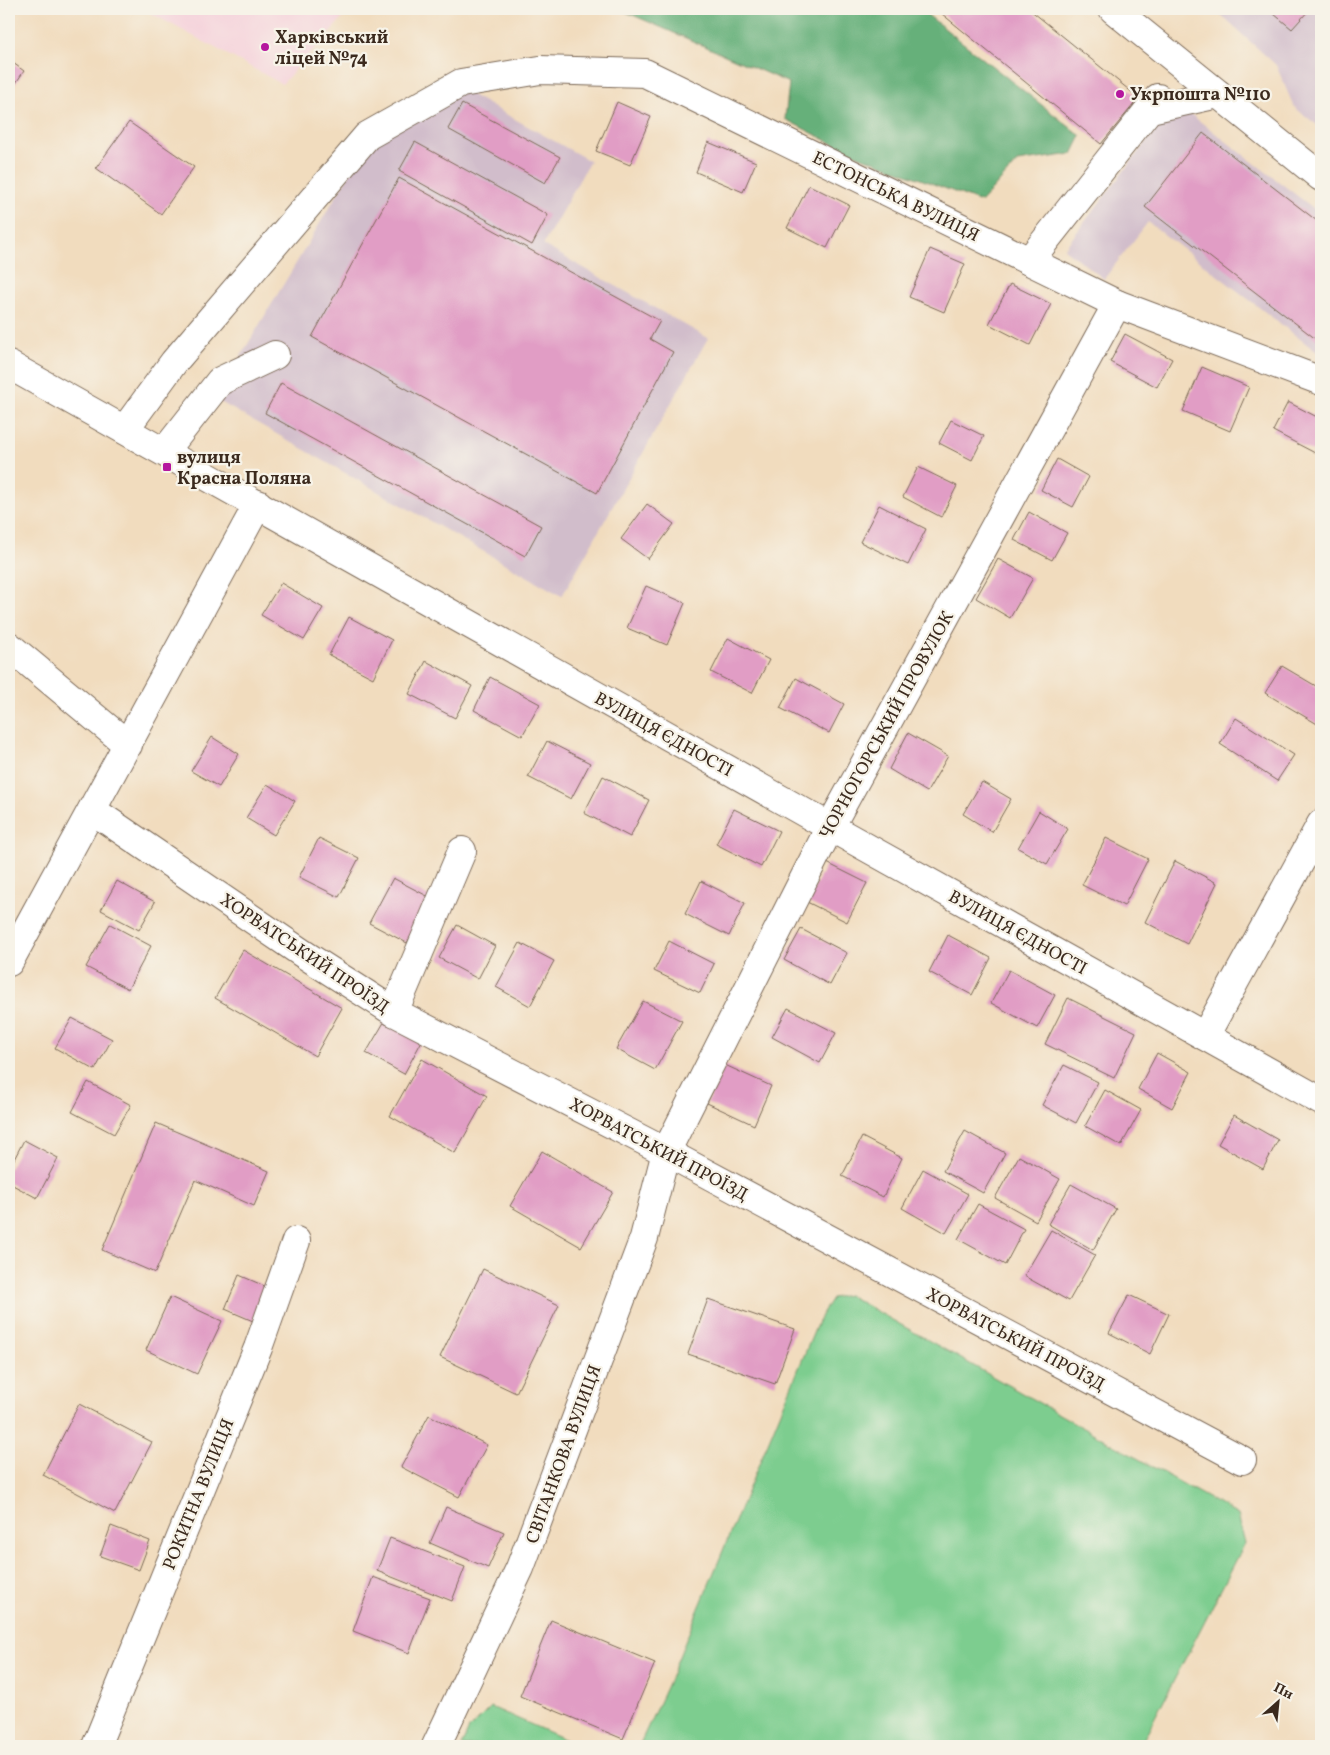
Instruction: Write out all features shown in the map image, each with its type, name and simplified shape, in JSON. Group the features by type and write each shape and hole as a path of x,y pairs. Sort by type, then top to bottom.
{"street":[{"path":"1113,9 1321,176"},
{"name":"ЕСТОНСЬКА ВУЛИЦЯ","path":"125,429 174,362 367,136 461,83 540,70 645,73 1117,304 1321,381"},
{"path":"1029,261 1154,104 1218,94"},
{"name":"ЧОРНОГОРСЬКИЙ ПРОВУЛОК","path":"666,1152 830,828 1117,304"},
{"path":"164,451 220,381 275,356"},
{"name":"ВУЛИЦЯ ЄДНОСТІ","path":"9,365 830,828 1321,1101"},
{"path":"9,962 258,504"},
{"path":"9,646 128,745"},
{"name":"ХОРВАТСЬКИЙ ПРОЇЗД","path":"92,810 302,953 394,1012 666,1152 1242,1460"},
{"path":"1205,1036 1321,824"},
{"path":"394,1012 462,851"},
{"name":"СВІТАНКОВА ВУЛИЦЯ","path":"436,1746 520,1568 644,1238 666,1152"},
{"name":"РОКИТНА ВУЛИЦЯ","path":"96,1746 258,1348 296,1241"}],"shaded area":[{"name":"Харківський ліцей №74","path":"143,9 351,9 282,84"},
{"path":"1214,9 1321,9 1321,128 1294,107 1276,65"},
{"path":"461,89 590,161 543,245 708,338 562,596 215,399 365,148"},
{"path":"1176,103 1321,214 1321,355 1148,222 1104,279 1064,249"}],"green space":[{"path":"619,9 920,9 1081,136 1072,154 1017,162 981,202 849,152 785,119 789,83"},
{"path":"848,1295 1238,1515 1245,1543 1140,1746 639,1746 668,1683 820,1317 832,1298"},
{"path":"491,1707 580,1746 461,1746 469,1729"}],"building":[{"path":"936,9 1029,9 1139,98 1101,144"},
{"path":"1268,9 1310,9 1292,29"},
{"path":"9,60 24,71 9,93"},
{"path":"617,102 651,117 630,165 596,151"},
{"path":"462,104 560,157 545,183 448,129"},
{"path":"129,122 194,167 161,214 96,168"},
{"path":"1203,133 1321,224 1321,343 1145,207"},
{"path":"415,142 548,215 532,245 399,171"},
{"path":"708,142 756,162 743,192 696,172"},
{"path":"399,178 660,321 650,339 673,352 597,493 312,337"},
{"path":"809,185 849,205 827,248 787,228"},
{"path":"930,249 965,264 944,312 909,297"},
{"path":"1010,284 1051,304 1030,345 989,324"},
{"path":"1125,334 1172,359 1157,387 1110,362"},
{"path":"1202,367 1249,387 1230,431 1183,411"},
{"path":"281,383 541,526 525,556 265,413"},
{"path":"1288,402 1321,419 1321,441 1315,453 1273,431"},
{"path":"951,420 984,436 972,460 939,443"},
{"path":"1057,459 1089,477 1073,507 1041,490"},
{"path":"918,467 957,486 941,517 903,497"},
{"path":"647,504 674,524 648,559 621,539"},
{"path":"879,505 926,529 908,565 860,542"},
{"path":"1029,512 1067,533 1052,560 1014,540"},
{"path":"998,559 1033,578 1010,618 976,598"},
{"path":"281,583 323,608 304,640 261,615"},
{"path":"646,586 685,603 667,645 627,628"},
{"path":"349,617 392,640 373,678 329,655"},
{"path":"728,638 769,660 752,693 711,672"},
{"path":"426,661 472,686 455,718 409,694"},
{"path":"1282,666 1321,689 1321,721 1319,725 1265,693"},
{"path":"490,677 540,704 522,736 474,710"},
{"path":"796,678 844,704 829,733 780,708"},
{"path":"1236,718 1294,755 1277,781 1220,744"},
{"path":"908,733 948,756 927,792 889,769"},
{"path":"212,737 239,754 219,787 191,771"},
{"path":"547,741 590,763 571,799 528,777"},
{"path":"603,776 649,800 630,837 584,813"},
{"path":"982,782 1011,799 992,832 963,814"},
{"path":"267,784 295,801 274,835 246,818"},
{"path":"734,809 779,831 761,867 716,844"},
{"path":"1039,811 1068,829 1047,864 1018,848"},
{"path":"319,838 359,858 339,897 299,877"},
{"path":"1106,838 1148,859 1124,906 1082,885"},
{"path":"1175,861 1217,883 1187,944 1145,922"},
{"path":"827,863 867,883 847,922 807,902"},
{"path":"393,878 431,898 407,943 369,923"},
{"path":"117,881 155,902 139,930 101,910"},
{"path":"701,881 745,903 729,936 685,914"},
{"path":"110,924 151,946 128,989 86,967"},
{"path":"457,925 495,946 478,979 439,958"},
{"path":"801,929 847,953 830,985 784,960"},
{"path":"948,935 991,958 972,995 929,972"},
{"path":"669,941 714,964 700,993 654,971"},
{"path":"520,943 554,961 530,1006 496,987"},
{"path":"243,950 342,1008 315,1056 215,998"},
{"path":"1009,970 1055,995 1037,1028 991,1003"},
{"path":"1068,998 1136,1032 1114,1078 1045,1044"},
{"path":"643,1001 682,1021 655,1070 616,1049"},
{"path":"788,1008 836,1033 820,1063 772,1037"},
{"path":"72,1018 112,1039 95,1070 55,1048"},
{"path":"386,1019 423,1039 404,1074 366,1053"},
{"path":"1157,1053 1191,1072 1172,1108 1138,1089"},
{"path":"422,1059 487,1096 455,1153 390,1116"},
{"path":"725,1065 771,1086 754,1125 707,1103"},
{"path":"1064,1065 1098,1082 1076,1123 1042,1105"},
{"path":"88,1082 131,1105 114,1134 72,1112"},
{"path":"1105,1090 1141,1110 1121,1146 1085,1126"},
{"path":"1234,1115 1278,1140 1263,1169 1218,1144"},
{"path":"156,1123 269,1171 254,1206 195,1180 155,1273 102,1250"},
{"path":"965,1131 1005,1153 983,1193 943,1171"},
{"path":"862,1137 902,1158 883,1197 842,1176"},
{"path":"24,1140 58,1158 37,1198 9,1183 9,1169"},
{"path":"542,1151 613,1192 581,1247 510,1206"},
{"path":"1019,1156 1060,1179 1036,1221 995,1198"},
{"path":"923,1169 968,1194 946,1233 902,1208"},
{"path":"1071,1184 1116,1209 1093,1250 1048,1224"},
{"path":"978,1204 1024,1229 1005,1265 958,1239"},
{"path":"1051,1230 1095,1255 1069,1301 1024,1276"},
{"path":"483,1269 559,1305 516,1393 440,1357"},
{"path":"239,1275 267,1287 253,1321 225,1309"},
{"path":"1129,1295 1169,1314 1150,1354 1109,1333"},
{"path":"170,1297 222,1321 197,1374 146,1350"},
{"path":"708,1299 795,1329 775,1384 688,1354"},
{"path":"79,1404 152,1442 115,1513 43,1475"},
{"path":"429,1415 487,1445 459,1497 401,1467"},
{"path":"446,1507 504,1532 488,1568 430,1543"},
{"path":"111,1526 150,1541 139,1570 100,1556"},
{"path":"390,1538 465,1567 452,1601 377,1571"},
{"path":"373,1577 430,1598 409,1653 353,1631"},
{"path":"551,1620 655,1663 623,1739 520,1696"}],"place":[{"name":"Харківський ліцей №74","path":"265,47"},
{"name":"Укрпошта №110","path":"1120,94"},
{"name":"вулиця Красна Поляна","path":"167,467"}]}
